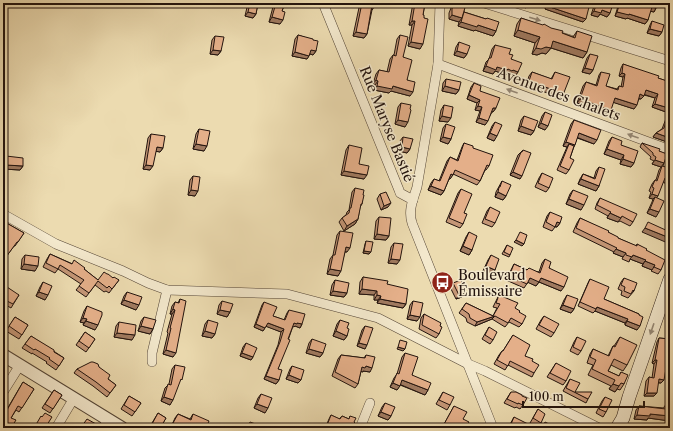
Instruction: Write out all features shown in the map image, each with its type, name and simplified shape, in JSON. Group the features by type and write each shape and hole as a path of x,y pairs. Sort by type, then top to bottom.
{"main road":[{"path":"618,428 623,418 670,279"}],"street":[{"name":"Rue Maryse Bastié","path":"323,3 400,193 413,200 410,215 412,223 493,428"},
{"path":"413,200 417,187 438,64 440,3"},
{"path":"484,3 670,61"},
{"name":"Avenue des Chalets","path":"438,64 670,150"},
{"path":"3,214 56,244 167,290 287,294 378,318 599,428"},
{"path":"152,362 152,353 167,290"},
{"path":"3,355 74,398 105,424 122,428"},
{"path":"3,392 20,365"},
{"path":"56,428 74,398"},
{"path":"360,428 370,403"}],"building":[{"path":"250,3 258,3 256,14 248,12"},
{"path":"276,3 285,3 282,11 285,12 283,20 272,17"},
{"path":"362,3 376,3 375,5 372,5 367,34 356,32"},
{"path":"415,3 425,3 423,15 424,18 428,19 423,44 411,42 415,21 412,21"},
{"path":"454,3 466,4 462,18 452,15"},
{"path":"548,3 556,3 567,6 568,3 575,3 589,7 586,19 547,6"},
{"path":"597,3 613,4 610,13 602,10 601,13 594,11"},
{"path":"620,3 658,3 656,8 652,7 648,20 617,12"},
{"path":"670,8 670,20 669,20"},
{"path":"464,12 499,22 496,31 478,25 477,27 461,22"},
{"path":"521,18 563,31 562,33 575,38 577,31 592,36 587,52 553,41 551,48 536,48 540,37 518,30"},
{"path":"652,21 664,25 662,32 650,29"},
{"path":"298,35 318,41 316,51 311,50 309,56 295,52"},
{"path":"400,35 408,37 403,57 412,60 407,80 415,82 413,92 393,86 392,89 377,86 378,81 376,80 379,70 389,72 393,55 396,56"},
{"path":"215,36 224,37 221,51 213,50"},
{"path":"459,42 470,46 467,54 457,51"},
{"path":"495,45 511,49 509,54 513,55 511,59 522,63 518,72 497,67 496,70 486,66 489,58 491,58"},
{"path":"590,54 598,56 593,70 585,68"},
{"path":"623,64 659,76 658,78 670,82 669,108 655,104 658,94 646,90 644,96 640,94 637,105 615,98 611,110 580,99 586,82 597,86 601,72 610,74 606,86 618,90 619,86 623,87 625,74 622,73"},
{"path":"532,72 552,79 555,72 570,77 563,95 529,81"},
{"path":"446,79 461,82 459,90 445,86"},
{"path":"474,83 481,86 480,91 500,98 496,108 493,108 488,121 479,118 482,107 478,106 480,100 469,95"},
{"path":"401,103 411,105 408,122 398,120"},
{"path":"444,105 453,107 451,118 442,116"},
{"path":"545,112 552,115 548,126 541,123"},
{"path":"669,112 670,138 656,133 664,128"},
{"path":"524,116 538,121 534,131 521,126"},
{"path":"574,120 601,130 597,140 579,133 575,145 566,142"},
{"path":"495,122 502,125 497,136 490,133"},
{"path":"446,124 455,127 451,139 443,137"},
{"path":"199,129 210,131 207,146 196,144"},
{"path":"151,134 165,136 163,148 157,147 153,166 146,165"},
{"path":"403,137 413,139 410,149 402,147"},
{"path":"612,137 622,141 621,145 638,151 634,163 623,159 624,155 607,149"},
{"path":"464,143 493,155 489,166 487,165 480,181 455,170 453,175 451,174 444,191 431,186 434,179 440,181 450,157 458,161"},
{"path":"642,143 660,149 659,151 667,154 664,163 655,160 656,157 653,153"},
{"path":"569,144 574,146 570,158 574,160 569,170 560,166"},
{"path":"349,145 362,148 359,164 369,166 367,175 344,171"},
{"path":"523,150 531,153 522,176 513,172"},
{"path":"6,156 23,158 23,166 6,165"},
{"path":"662,166 670,168 670,174 668,179 665,178 658,196 652,194 654,188 652,187 655,180 657,181"},
{"path":"599,167 605,169 599,186 581,179 583,174 595,179"},
{"path":"542,173 553,178 549,188 538,183"},
{"path":"193,176 200,177 198,191 191,190"},
{"path":"502,181 511,185 506,196 498,192"},
{"path":"355,188 364,190 364,195 358,219 347,226 342,218 349,213"},
{"path":"461,189 472,194 464,213 467,214 463,224 449,218"},
{"path":"573,190 588,196 584,205 569,199"},
{"path":"386,192 391,203 384,206 380,194"},
{"path":"655,197 664,201 659,212 650,209"},
{"path":"600,198 637,214 633,222 622,216 621,218 610,213 611,212 597,205"},
{"path":"490,207 500,212 495,223 485,219"},
{"path":"550,212 562,217 560,223 557,222 555,227 546,222"},
{"path":"379,217 391,218 389,236 377,234"},
{"path":"580,218 609,231 608,232 618,238 637,246 637,244 665,260 661,270 654,267 655,265 645,261 646,260 633,255 632,257 626,255 626,253 616,249 617,248 576,228"},
{"path":"3,221 24,233 6,257 3,255"},
{"path":"648,222 670,232 670,238 645,228"},
{"path":"340,231 353,233 350,248 346,247 341,271 330,269 333,255 335,255"},
{"path":"469,232 477,236 472,250 463,246"},
{"path":"520,232 527,235 524,244 516,240"},
{"path":"366,241 373,242 371,252 364,251"},
{"path":"394,243 403,244 400,260 391,259"},
{"path":"507,245 513,248 510,255 504,252"},
{"path":"50,254 72,264 74,260 98,280 104,272 119,280 112,289 109,286 107,288 98,281 89,293 79,286 84,280 60,265 58,269 46,263"},
{"path":"25,255 39,257 38,266 24,264"},
{"path":"491,255 499,259 495,270 486,266"},
{"path":"545,259 551,262 549,268 568,277 564,287 541,278 539,282 530,278 527,284 509,276 514,264 527,270 529,268 540,273"},
{"path":"363,277 388,281 387,284 408,289 406,304 380,299 381,296 377,295 377,291 362,289"},
{"path":"624,278 637,283 631,294 624,291 625,287 621,285"},
{"path":"590,279 609,287 604,299 643,317 640,326 627,321 628,319 597,307 596,309 580,302"},
{"path":"335,280 349,283 347,293 333,291"},
{"path":"461,280 465,293 459,295 453,283"},
{"path":"43,282 52,286 48,295 39,292"},
{"path":"7,287 19,295 13,304 7,301 3,305 3,293"},
{"path":"127,292 142,297 139,305 124,300"},
{"path":"499,295 518,303 515,308 526,316 522,324 511,318 508,323 495,316 477,322 470,318 469,314 462,309 466,303 493,316 500,304 496,303"},
{"path":"567,295 578,299 574,309 563,305"},
{"path":"180,299 186,301 176,353 166,350 175,310 173,309 175,302 179,303"},
{"path":"222,301 233,304 230,312 220,310"},
{"path":"413,301 423,303 420,317 410,315"},
{"path":"264,302 277,307 273,316 285,320 289,310 305,314 302,324 294,323 288,339 290,340 278,369 282,370 279,380 266,376 284,329 268,323 265,328 256,324"},
{"path":"87,306 102,312 98,325 86,321 87,319 83,318"},
{"path":"424,314 441,323 440,326 442,327 439,334 422,325"},
{"path":"544,316 559,324 554,333 539,325"},
{"path":"15,317 28,325 22,335 9,326"},
{"path":"144,317 156,320 153,329 141,326"},
{"path":"208,320 218,323 215,334 205,331"},
{"path":"340,320 349,323 347,328 349,329 347,336 336,331"},
{"path":"119,322 136,325 135,335 117,333"},
{"path":"365,326 373,328 367,345 359,343"},
{"path":"489,327 497,332 493,340 485,335"},
{"path":"85,332 95,339 89,348 79,341"},
{"path":"513,335 530,345 525,356 533,359 532,361 539,365 534,373 510,361 508,366 497,360"},
{"path":"31,336 64,358 59,366 49,359 50,358 25,344"},
{"path":"577,337 586,341 581,351 573,347"},
{"path":"620,337 637,345 627,365 614,359 608,371 619,376 621,372 628,375 624,384 621,383 619,386 613,384 615,380 592,369 596,360 590,357 593,349 609,356 613,346 615,347"},
{"path":"659,338 670,339 670,363 667,363 664,380 659,379 657,393 647,393 649,377 654,378 657,360 655,360"},
{"path":"312,339 326,344 323,353 309,349"},
{"path":"400,340 407,342 405,349 398,347"},
{"path":"246,343 257,348 253,357 242,353"},
{"path":"405,353 418,357 412,375 431,383 428,390 402,380 400,386 393,383 397,373 399,374"},
{"path":"341,355 365,358 366,355 375,357 372,368 366,366 365,368 362,367 358,384 335,372"},
{"path":"91,362 98,364 99,367 110,375 108,379 116,385 110,393 77,369"},
{"path":"556,363 571,371 566,381 550,373"},
{"path":"175,365 185,367 182,380 181,379 173,400 164,397 168,384 171,385"},
{"path":"292,366 304,370 301,380 289,375"},
{"path":"570,379 580,383 575,392 592,392 588,399 566,388"},
{"path":"23,382 34,389 22,408 18,406 11,418 16,420 11,428 3,428 3,421 5,418 3,417"},
{"path":"54,390 62,395 53,409 45,404"},
{"path":"443,392 454,397 450,405 439,400"},
{"path":"511,392 516,392 527,398 523,405 507,399"},
{"path":"261,394 272,398 268,408 257,404"},
{"path":"129,396 141,403 135,412 124,405"},
{"path":"605,397 612,400 606,412 599,409"},
{"path":"385,403 395,407 391,416 381,412"},
{"path":"667,403 670,403 670,416 650,414 650,416 637,415 639,406 666,409"},
{"path":"454,406 467,412 463,419 469,422 467,425 472,428 447,428 443,426"},
{"path":"538,409 545,414 541,423 533,418"},
{"path":"45,413 52,417 45,428 34,428 41,416 42,417"},
{"path":"158,413 166,418 159,428 152,424"},
{"path":"178,414 191,420 193,414 209,421 206,428 194,426 193,428 184,428 173,423"},
{"path":"331,415 340,419 342,416 349,419 350,416 356,418 353,428 326,428"},
{"path":"514,417 528,424 526,428 513,428 514,425 511,424"},
{"path":"87,419 96,424 93,428 78,428 80,424 82,426"},
{"path":"250,422 261,426 260,428 247,428"},
{"path":"545,422 557,428 542,428"},
{"path":"225,424 235,428 224,428"}],"place":[{"name":"Boulevard Émissaire","path":"443,283"}]}
